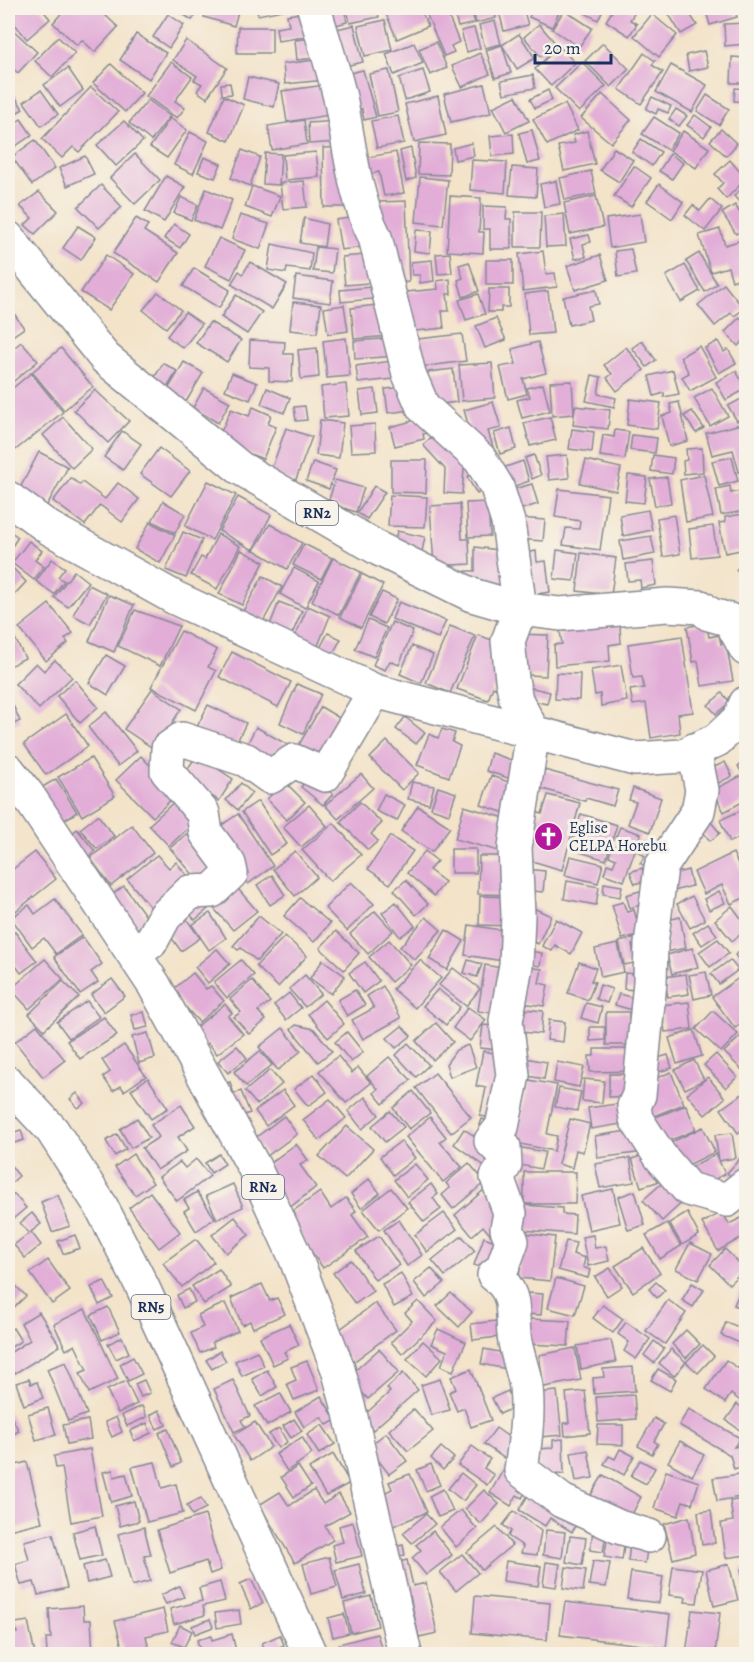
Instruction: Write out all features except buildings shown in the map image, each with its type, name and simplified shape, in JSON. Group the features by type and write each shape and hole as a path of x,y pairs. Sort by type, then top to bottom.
{"main road":[{"path":"314,8 340,99 351,158 367,221 375,237 409,374 423,406 480,459 497,487 508,522 520,609 508,640 512,679 516,700 533,732 515,847 518,915 516,965 506,1022 513,1075 502,1127 491,1141 496,1146 504,1147 505,1165 497,1177 510,1213 507,1229 512,1241 502,1269 494,1275 506,1284 514,1311 515,1342 526,1387 528,1423 521,1470 562,1501 619,1527 649,1536"},
{"name":"RN2","path":"8,238 105,358 240,468 379,549 472,595 520,609 560,614 667,605 701,607 709,614 730,620 747,649"},
{"path":"8,498 49,528 174,598 375,692 635,759 682,756 717,740 739,719 747,703"},
{"path":"132,951 151,942 165,916 190,892 212,891 231,873 229,864 206,833 203,813 167,771 168,749 182,739 246,760 270,777 294,761 325,775 375,692"},
{"path":"694,750 702,790 698,811 661,867 651,944 650,982 639,1095 634,1106 636,1119 644,1134 688,1189 727,1200 747,1185"},
{"name":"RN2","path":"8,770 27,794 154,985 254,1167 294,1254 338,1370 350,1413 405,1654"},
{"name":"RN5","path":"8,1083 52,1130 101,1206 143,1288 310,1654"}],"place":[{"name":"Eglise CELPA Horebu","path":"548,836"}]}
